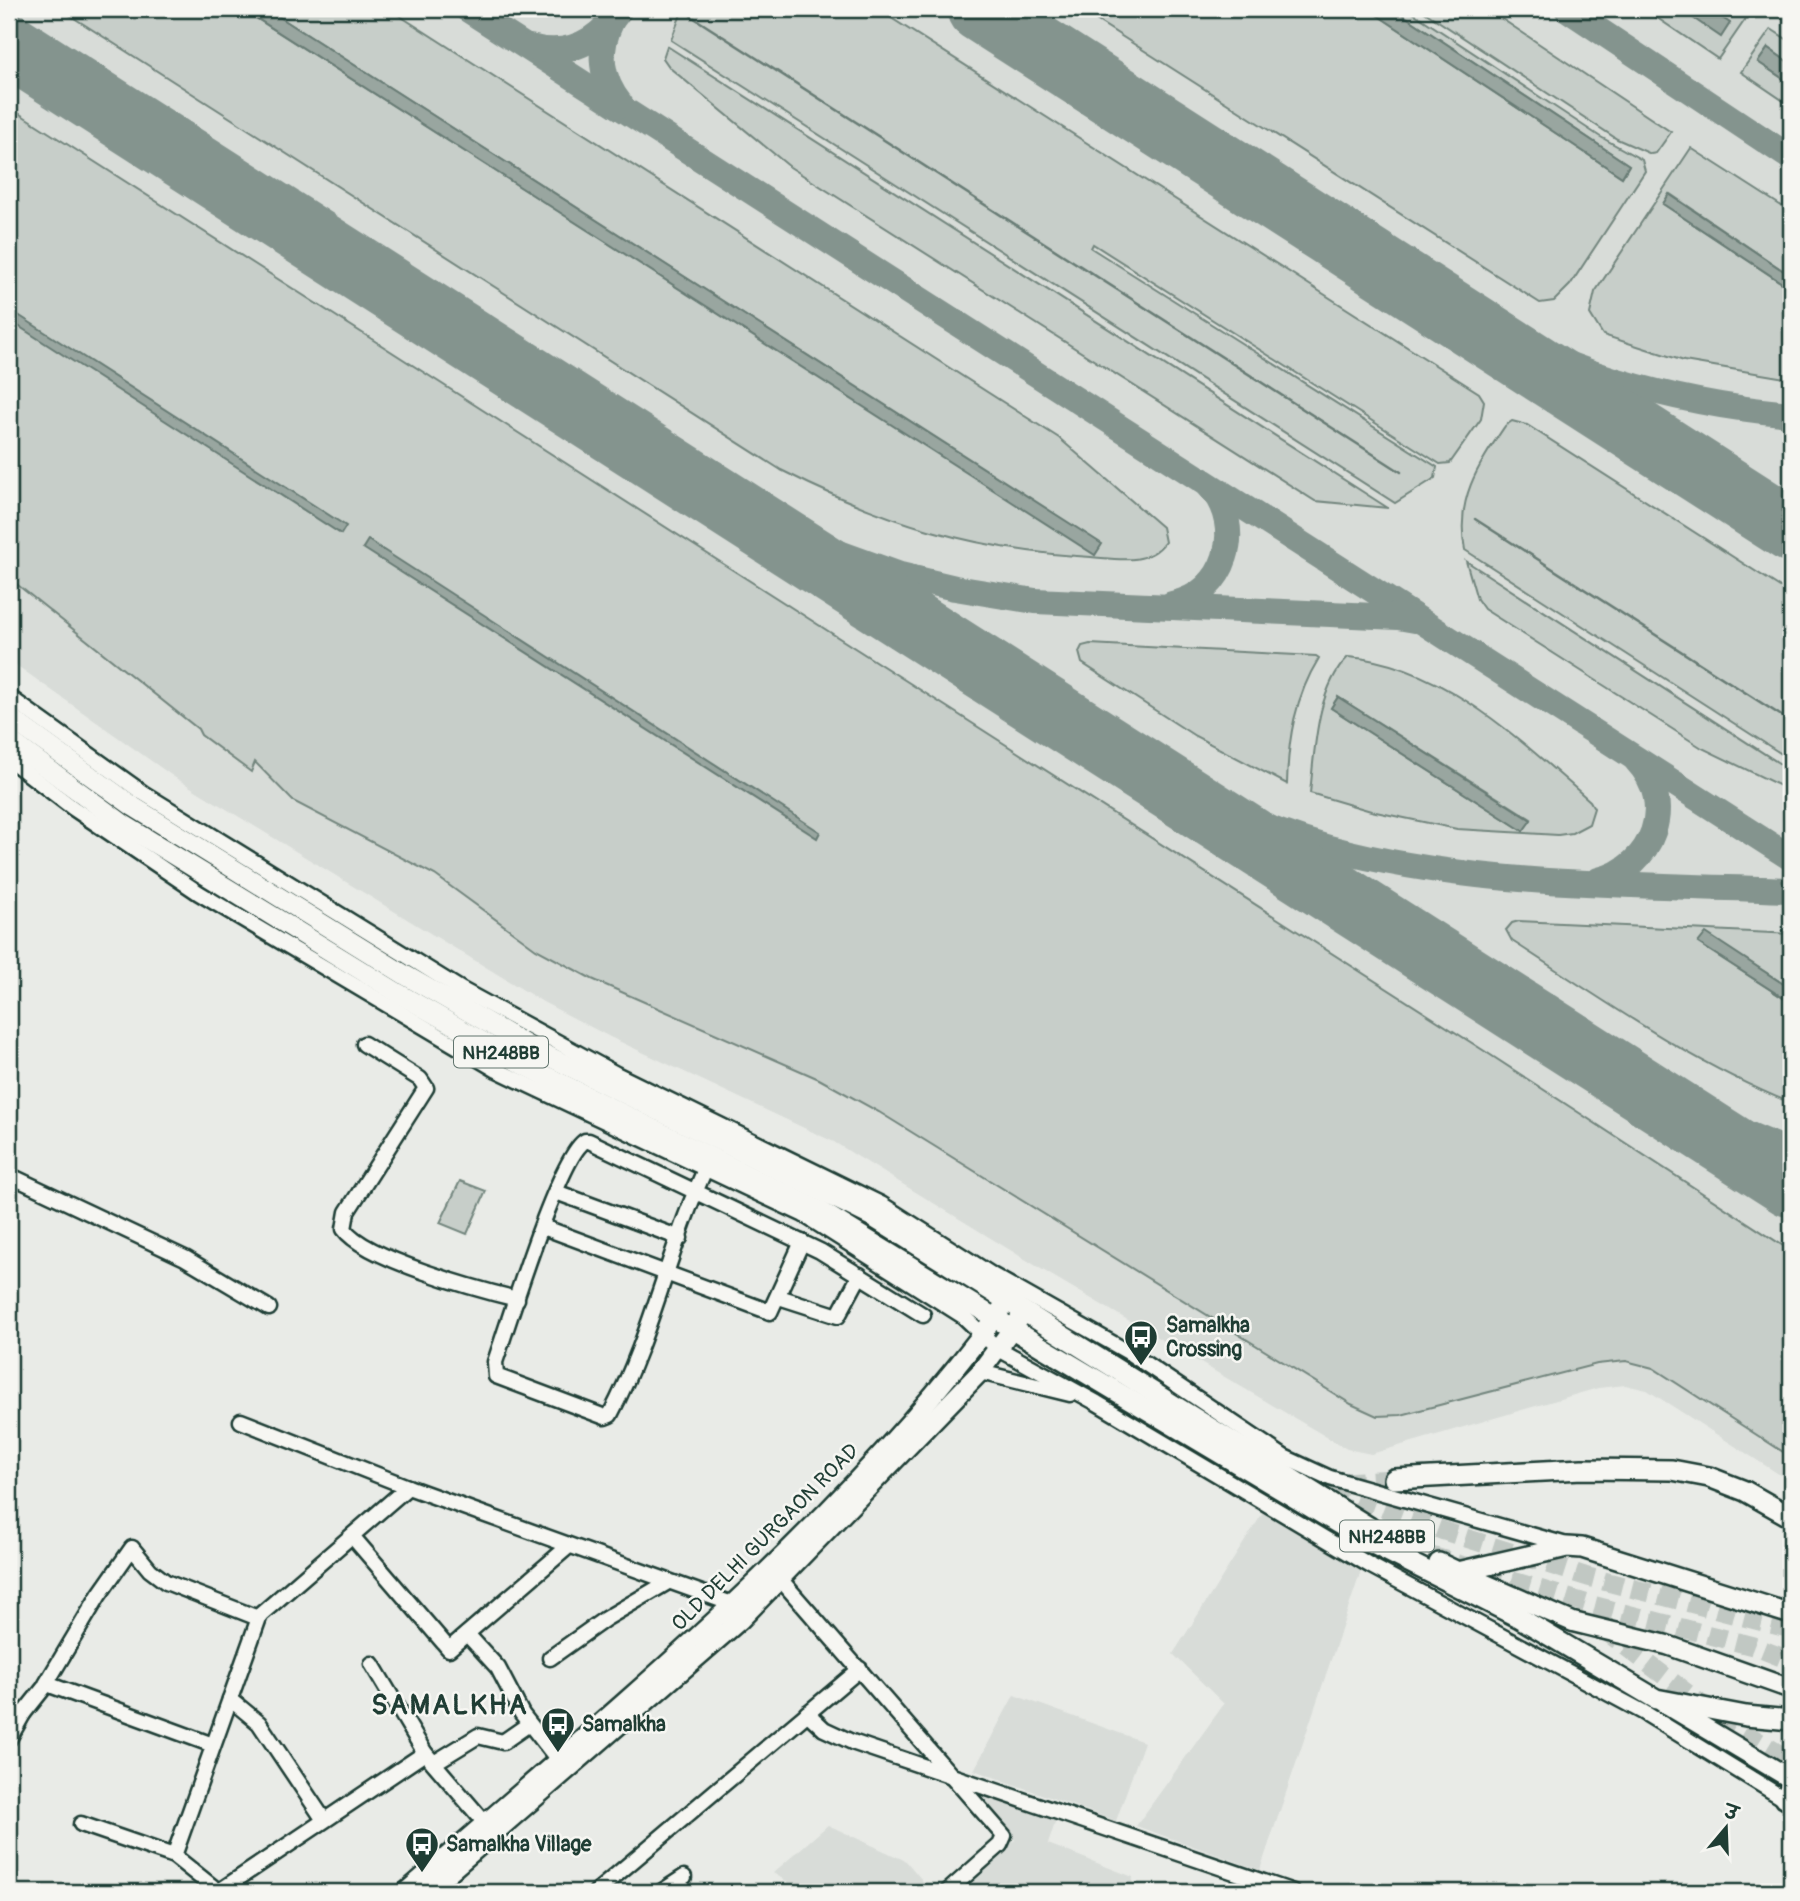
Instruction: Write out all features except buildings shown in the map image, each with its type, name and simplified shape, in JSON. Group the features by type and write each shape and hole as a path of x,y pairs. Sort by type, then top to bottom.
{"highway":[{"name":"NH248BB","path":"9,717 134,807 405,975 712,1155 871,1216 1376,1531 1458,1572"},
{"name":"NH248BB","path":"9,740 123,824 398,993 520,1063 712,1155 822,1212 1369,1542 1518,1617 1656,1699"},
{"path":"1394,1479 1582,1469 1672,1470 1709,1477 1745,1491 1791,1517"},
{"path":"1458,1572 1575,1547 1791,1614"},
{"path":"1656,1699 1746,1716 1791,1720"}],"main road":[{"name":"OLD DELHI GURGAON ROAD","path":"428,1892 735,1612 901,1432 983,1335 1007,1301"},
{"name":"OLD DELHI GURGAON ROAD","path":"406,1892 735,1612 780,1580 980,1372 1024,1313"},
{"path":"1458,1572 1573,1622 1667,1645 1791,1689"},
{"path":"1656,1699 1790,1791"}],"street":[{"path":"9,697 143,793 462,990 617,1074 881,1204 992,1275 1128,1352 1284,1457 1329,1478 1456,1511 1575,1547"},
{"path":"9,759 73,808 199,893 485,1063 712,1155 963,1316 997,1348 1097,1403 1371,1566 1790,1791"},
{"path":"364,1044 420,1079 426,1088 347,1212 344,1230 357,1242 416,1268 517,1299"},
{"path":"712,1155 696,1192 668,1273 608,1416 496,1376 495,1362 556,1192 574,1151 589,1141 696,1192 802,1242 923,1315"},
{"path":"9,1175 185,1258 269,1308"},
{"path":"556,1192 680,1238"},
{"path":"543,1227 769,1312 779,1297 802,1242"},
{"path":"779,1297 838,1316 860,1275"},
{"path":"980,1372 1079,1396 1097,1403"},
{"path":"242,1421 408,1487 668,1582 735,1612"},
{"path":"174,1856 258,1618 408,1487"},
{"path":"352,1536 447,1648 569,1546"},
{"path":"9,1739 16,1712 46,1684 99,1595 132,1548 150,1570 166,1582 258,1618"},
{"path":"780,1580 1002,1832 1004,1839 947,1892"},
{"path":"550,1658 605,1619 668,1582"},
{"path":"467,1634 498,1668 529,1724 558,1760"},
{"path":"372,1664 429,1758 485,1823"},
{"path":"596,1892 860,1669"},
{"path":"46,1684 213,1745"},
{"path":"230,1699 259,1723 324,1820"},
{"path":"807,1713 824,1729 852,1742 950,1773 1293,1892"},
{"path":"81,1824 174,1856 218,1892 324,1820 429,1758 478,1736 505,1742 529,1724"},
{"path":"662,1892 684,1877"}],"shaded area":[{"path":"9,9 1791,9 1791,1482 1647,1390 1625,1385 1598,1388 1371,1454 1347,1449 1051,1275 834,1142 610,1037 543,1002 174,777 9,660"},
{"path":"60,9 242,9 1095,554 1101,544 267,9 389,9 1059,438 1162,527 1165,542 1158,550 1141,558 1111,559 1049,554 969,541 856,505 781,470"},
{"path":"242,9 267,9 1102,544 1095,555"},
{"path":"683,9 877,9 1479,393 1484,401 1481,419 1450,463 1440,464 1093,244 1091,248 1437,467 1435,478 1395,503 671,40"},
{"path":"1079,9 1368,9 1622,177 1629,165 1394,9 1407,9 1599,136 1642,160 1645,171 1570,285 1554,301 1540,303"},
{"path":"1368,9 1394,9 1629,165 1622,177"},
{"path":"1420,9 1487,9 1671,132 1656,153 1651,154 1617,139"},
{"path":"1644,9 1680,9 1721,36 1730,23 1708,9 1742,9 1749,14 1718,59"},
{"path":"1680,9 1708,9 1730,23 1721,37"},
{"path":"1771,29 1791,42 1791,64 1768,48 1758,62 1791,84 1791,106 1741,72"},
{"path":"667,46 1388,508 1315,501 790,167 670,68 663,58"},
{"path":"1768,48 1791,64 1791,84 1758,62"},
{"path":"9,107 1486,1052 1791,1251 1791,1457 1653,1368 1626,1361 1597,1364 1401,1415 1377,1416 1351,1404 879,1112 819,1079 592,979 536,949 435,875 293,801 255,762 251,772 201,735 198,729 9,578"},
{"path":"1691,148 1791,212 1791,276 1670,194 1663,204 1791,289 1791,379 1684,361 1603,335 1590,314 1595,292"},
{"path":"1669,194 1791,276 1791,289 1663,204"},
{"path":"9,309 346,526 341,534 9,320"},
{"path":"1512,421 1527,425 1791,594 1791,760 1465,550 1463,515 1471,484 1495,441"},
{"path":"368,540 820,832 817,838 363,548"},
{"path":"1466,561 1791,771 1791,791 1702,748 1484,609 1477,599"},
{"path":"1090,644 1319,658 1304,688 1294,719 1287,784 1195,736 1082,663 1079,652 1082,646"},
{"path":"1348,657 1383,663 1416,674 1448,690 1509,731 1590,801 1594,808 1589,824 1572,833 1558,835 1457,829 1371,811 1310,793 1319,721 1329,686","holes":["1338,697 1531,819 1523,831 1331,708"]},
{"path":"1338,697 1531,820 1523,831 1331,708"},
{"path":"1519,921 1791,934 1791,989 1706,934 1699,943 1791,1003 1791,1103 1718,1069 1683,1049 1512,941 1506,930 1512,923"},
{"path":"1706,933 1791,989 1791,1003 1698,943"},
{"path":"460,1181 486,1191 467,1234 440,1223"},
{"path":"1264,1511 1362,1568 1260,1870 1136,1826 1224,1704 1173,1654"},
{"path":"1014,1695 1144,1742 1116,1821 974,1770"},
{"path":"969,1787 1057,1817 1048,1844 1133,1877 1131,1892 953,1892 1015,1840"},
{"path":"828,1825 906,1861 932,1892 787,1892 791,1884 773,1873"}],"waterway":[{"path":"691,16 1401,472"},
{"path":"1475,519 1791,722"}],"taxiway":[{"path":"467,9 1791,858"},
{"path":"530,47 558,50 582,44 603,30 620,9"},
{"path":"1567,9 1791,158"},
{"path":"612,20 604,42 603,64 609,85 621,105"},
{"path":"1449,311 1532,350 1615,380 1700,401 1791,414"},
{"path":"693,482 817,545 900,575 955,588 1035,601 1398,617 1415,620"},
{"path":"1172,604 1191,598 1206,587 1225,557 1227,521 1221,503 1210,487"},
{"path":"1099,742 1189,792 1251,821 1349,853 1458,873 1513,879 1791,890"},
{"path":"1599,880 1618,873 1633,862 1645,848 1653,831 1657,814 1656,795 1649,778 1637,761"},
{"path":"1604,1065 1680,1106 1791,1152"}],"runway":[{"path":"979,9 1791,530"},
{"path":"9,45 1791,1185"}],"tunnel":[{"path":"1121,1405 1301,1516 1337,1527"},
{"path":"1279,1459 1317,1483 1444,1531 1588,1577 1791,1629"},
{"path":"1343,1482 1394,1479"},
{"path":"1373,1538 1588,1604 1753,1646 1791,1661"},
{"path":"1603,1629 1718,1717 1791,1761"}],"place":[{"name":"Samalkha Crossing","path":"1141,1367"},
{"name":"Samalkha","path":"558,1754"},
{"name":"Samalkha Village","path":"422,1874"}],"district":[{"name":"SAMALKHA","path":"450,1704"}]}
